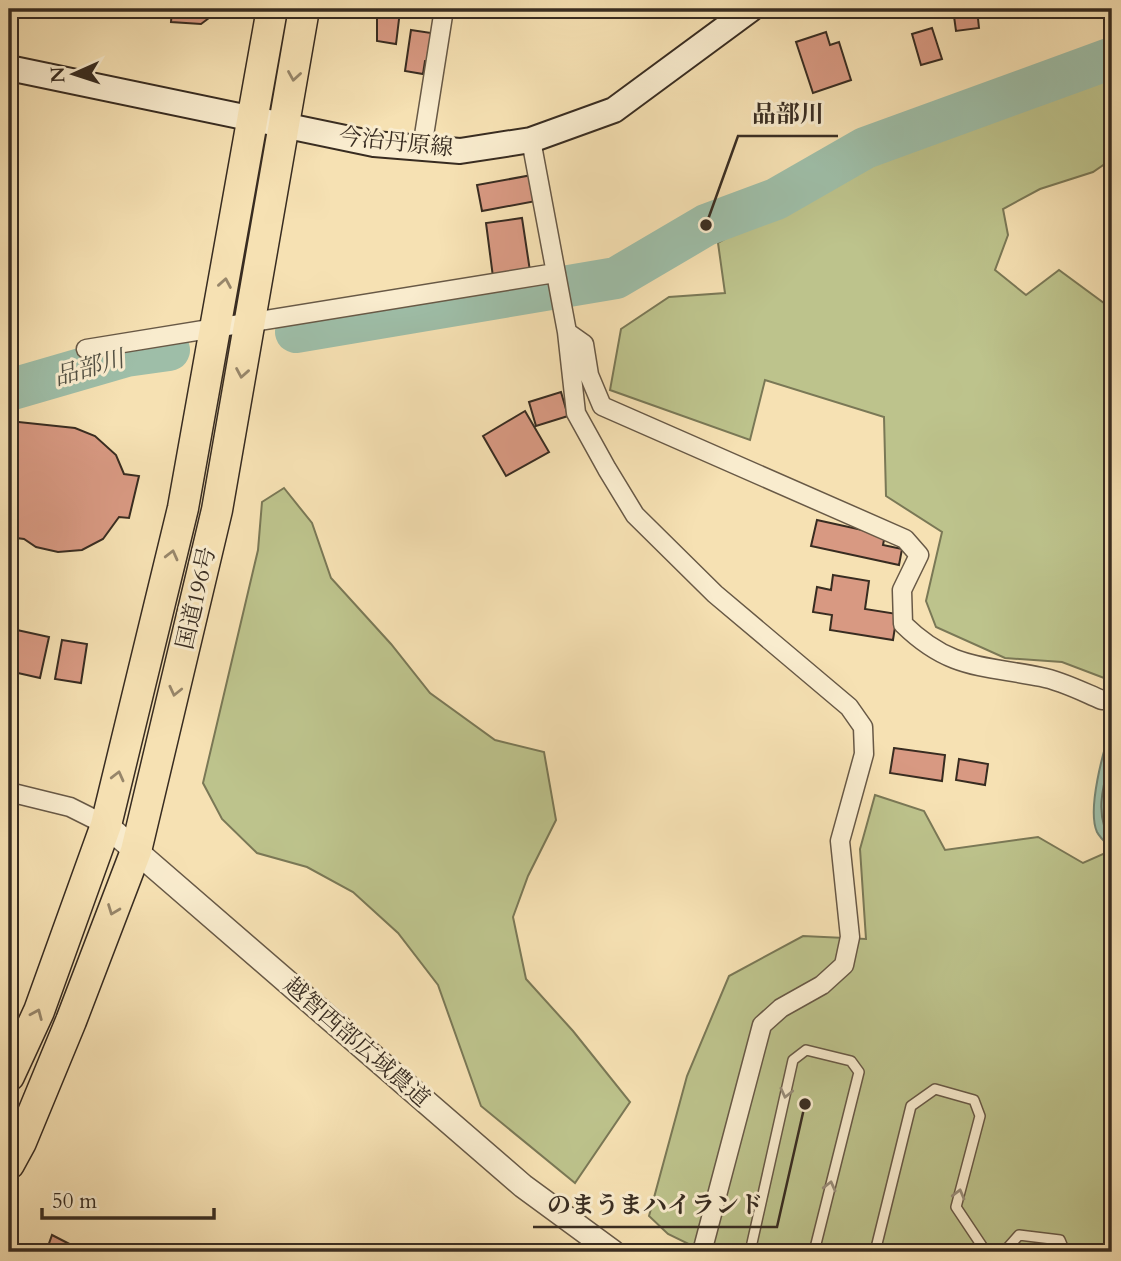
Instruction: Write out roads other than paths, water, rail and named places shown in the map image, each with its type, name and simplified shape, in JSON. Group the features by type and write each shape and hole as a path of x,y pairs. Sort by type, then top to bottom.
{"highway":[{"name":"国道196号","path":"9,1076 39,1011 106,825 183,508 272,9"},
{"name":"国道196号","path":"9,1164 66,1033 136,851 217,510 286,126 304,9"}],"main road":[{"name":"今治丹原線","path":"9,68 374,144 460,151 531,140 614,110 751,9"}],"street":[{"path":"422,148 444,9"},
{"path":"531,140 567,332 576,413 635,515 715,594 849,707 863,727 864,754 840,841 850,936 844,965 822,985 781,1008 762,1025 702,1252"},
{"path":"86,349 217,325 555,273"},
{"path":"567,332 584,344 589,375 602,406 905,539 919,555 902,590 903,624 923,643 973,667 1043,677 1102,699 1112,700"},
{"path":"9,792 70,807 106,825"},
{"name":"越智西部広域農道","path":"106,825 523,1186 592,1240 613,1252"}],"lane":[{"path":"750,1252 793,1060 806,1050 851,1061 859,1072 814,1252"},
{"path":"875,1252 911,1107 935,1089 974,1100 980,1116 956,1207 986,1252"},
{"path":"1004,1252 1019,1236 1060,1240 1065,1252"}],"water":[{"path":"1112,728 1112,849 1097,832 1094,810 1104,750"}],"waterway":[{"name":"品部川","path":"296,332 616,278 706,225 776,199 865,148 1112,58"},
{"name":"品部川","path":"9,390 126,356 169,350"}],"place":[{"name":"品部川","path":"706,225"},
{"name":"のまうまハイランド","path":"805,1104"}]}
